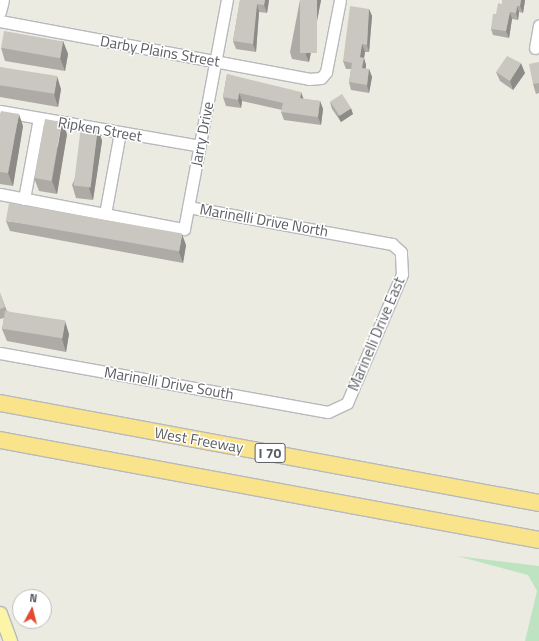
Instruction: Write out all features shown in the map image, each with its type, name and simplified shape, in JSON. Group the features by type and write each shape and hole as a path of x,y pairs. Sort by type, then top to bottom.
{"highway":[{"name":"West Freeway","path":"0,403 539,503"},
{"name":"I 70","path":"0,440 539,540"}],"main road":[{"path":"0,613 10,641"}],"street":[{"path":"0,12 3,0"},
{"name":"Jarry Drive","path":"188,207 227,0"},
{"name":"Darby Plains Street","path":"0,22 216,61 310,80 321,78 326,72 340,0"},
{"path":"535,48 539,25"},
{"name":"Ripken Street","path":"0,111 200,146"},
{"path":"24,199 39,118"},
{"path":"105,214 120,132"},
{"name":"Marinelli Drive North","path":"0,194 184,229 188,207 392,244 402,252"},
{"name":"Marinelli Drive East","path":"337,409 347,403 402,274 402,252"},
{"name":"Marinelli Drive South","path":"0,353 328,412 337,409"}],"green space":[{"path":"457,556 539,566 539,641 525,641 537,591 528,575"}],"building":[{"path":"240,0 265,0 264,5 257,4 253,44 233,41"},
{"path":"300,0 317,0 317,53 300,53"},
{"path":"502,0 521,0 520,6 517,6 516,13 510,12 506,31 491,29 493,14 496,14 498,3 502,4"},
{"path":"350,6 369,9 367,45 362,44 360,57 364,58 362,68 369,69 367,85 349,82 352,63 343,61"},
{"path":"4,31 63,41 60,58 1,48"},
{"path":"507,56 521,63 510,81 496,72"},
{"path":"539,62 539,83 533,84 529,64"},
{"path":"0,67 57,76 54,94 0,85"},
{"path":"227,74 301,92 300,98 320,101 318,117 281,112 283,103 239,93 238,100 223,97"},
{"path":"342,94 351,108 340,116 330,102"},
{"path":"1,111 19,114 8,173 0,172"},
{"path":"45,119 62,122 51,181 35,178"},
{"path":"81,126 98,128 91,188 74,186"},
{"path":"9,203 182,234 179,251 6,221"},
{"path":"0,293 5,307 0,309"},
{"path":"5,311 65,321 62,338 2,329"}]}
